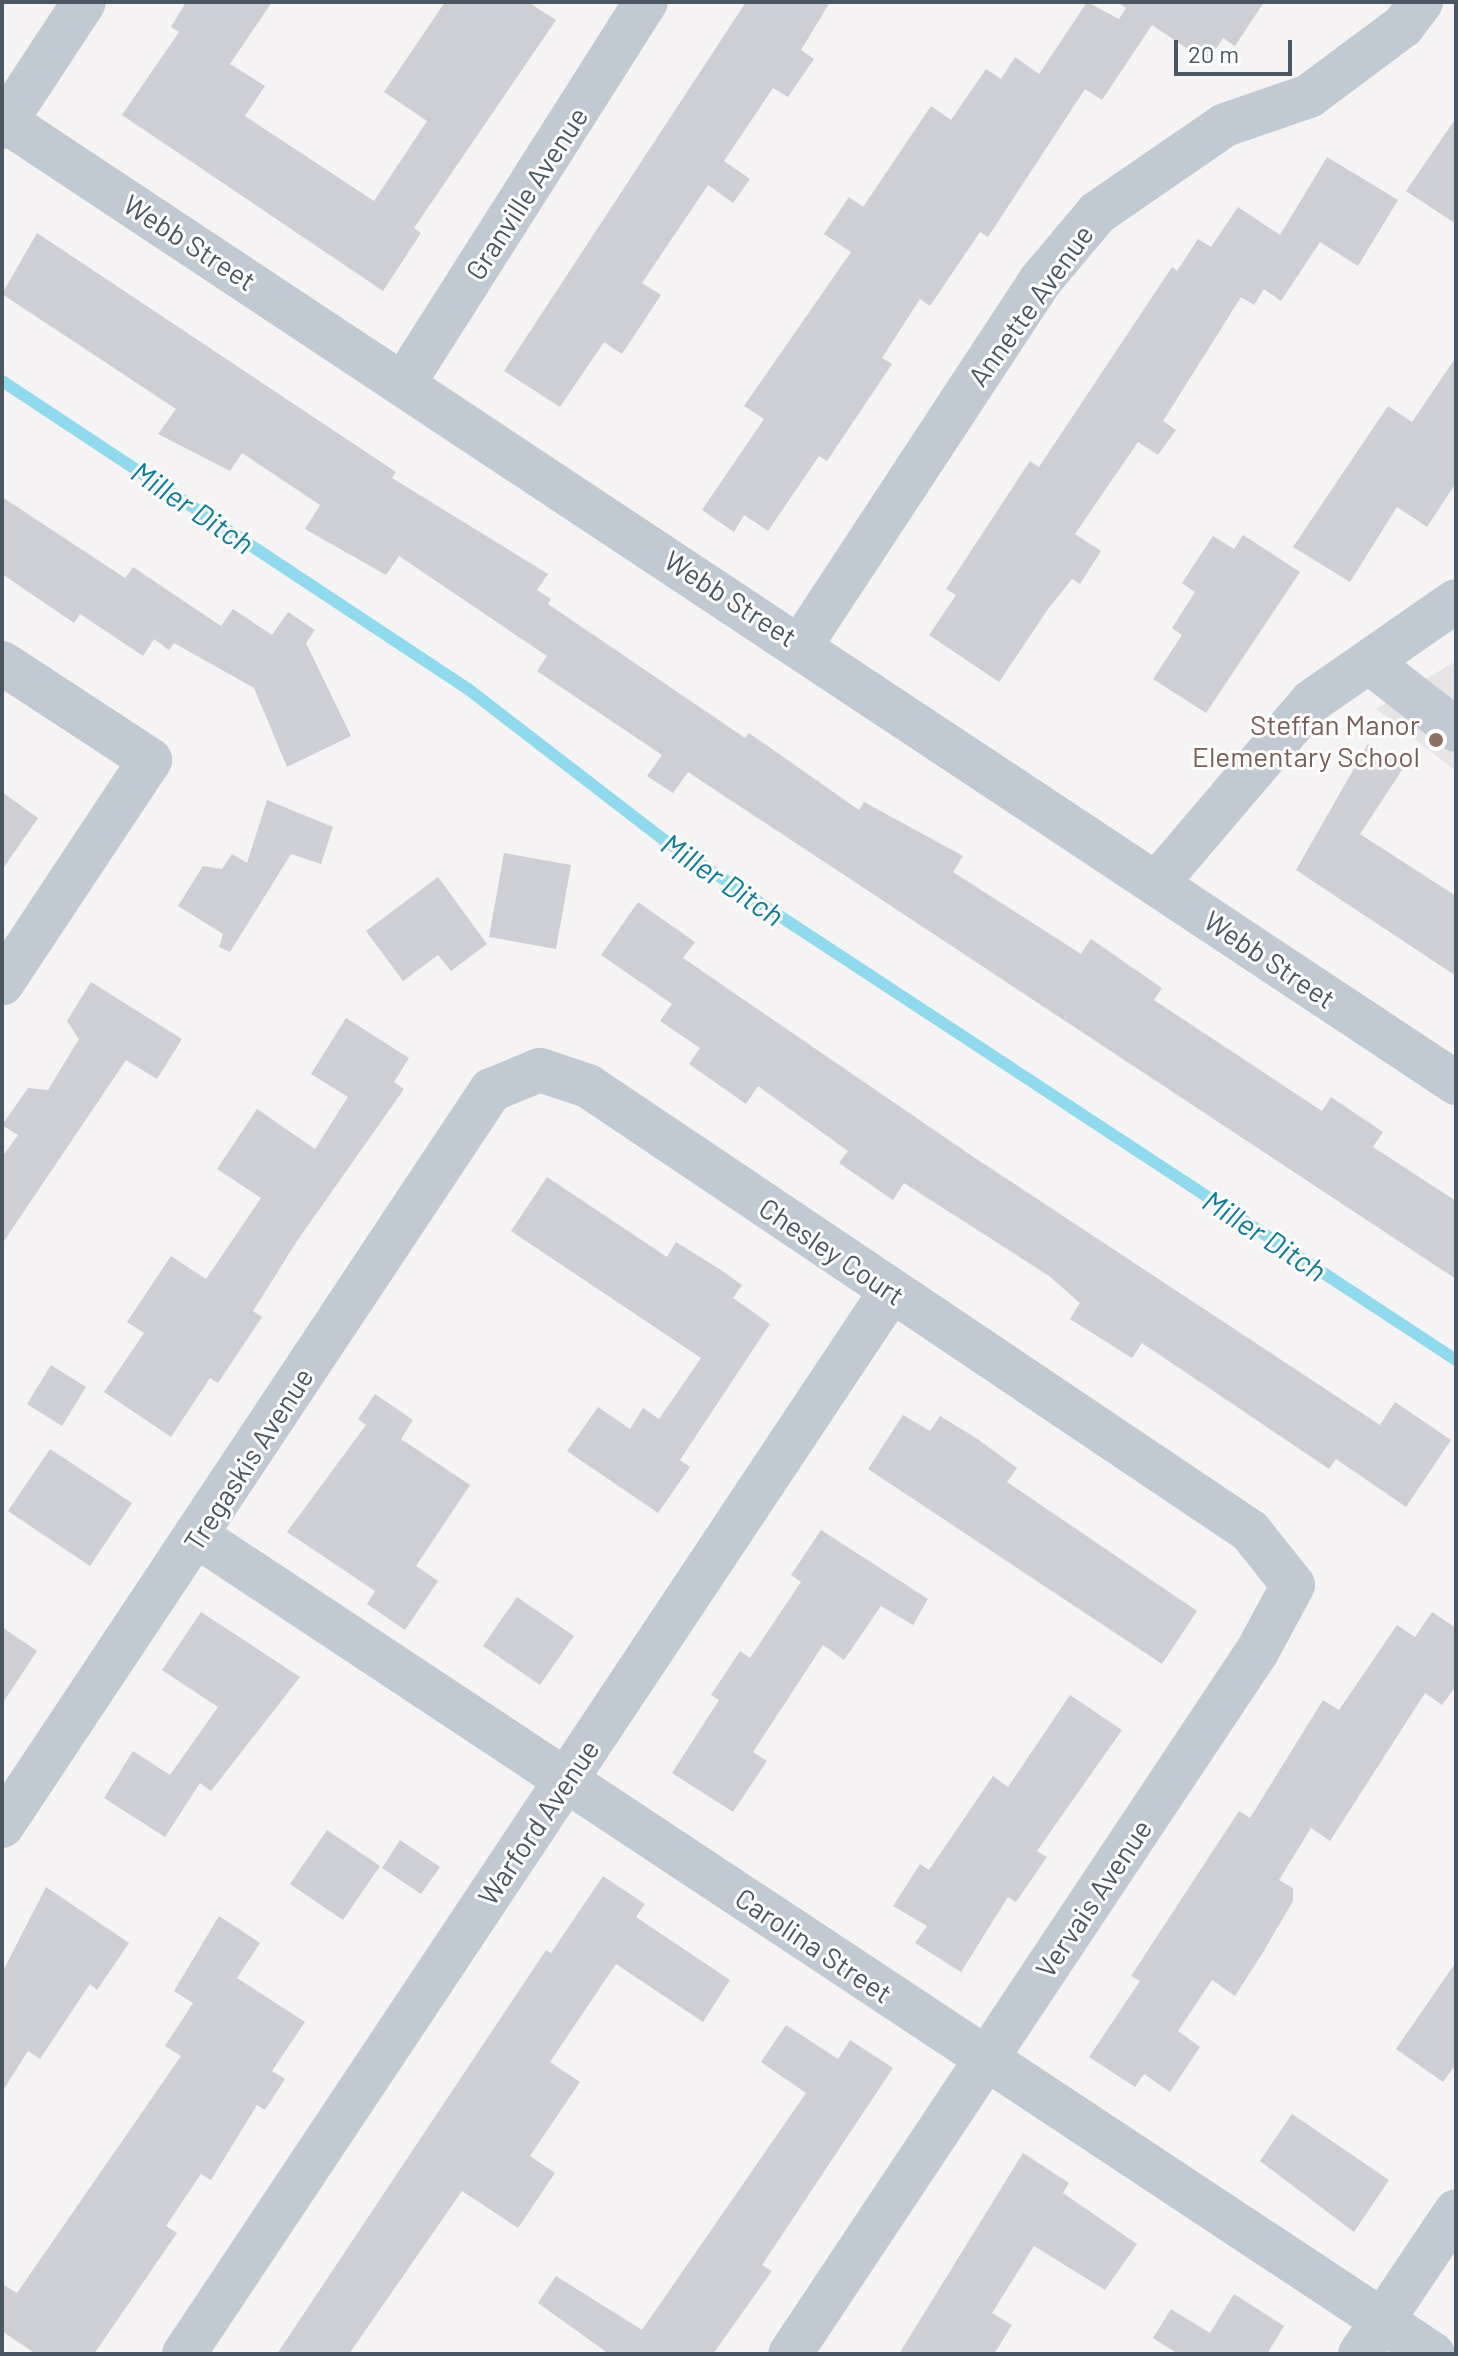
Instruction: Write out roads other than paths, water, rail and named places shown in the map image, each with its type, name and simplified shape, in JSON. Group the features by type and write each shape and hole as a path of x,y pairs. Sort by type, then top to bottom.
{"street":[{"path":"3,123 84,2"},
{"name":"Granville Avenue","path":"404,383 646,2"},
{"name":"Annette Avenue","path":"801,645 1040,281 1097,213 1225,125 1309,96 1403,26 1421,2"},
{"name":"Webb Street","path":"3,123 801,645 1456,1083"},
{"path":"1157,883 1302,712 1456,601"},
{"path":"1369,662 1456,730"},
{"path":"2,663 150,760 2,984"},
{"name":"Chesley Court","path":"491,1090 540,1070 588,1086 1163,1472"},
{"name":"Tregaskis Avenue","path":"2,1826 491,1090"},
{"name":"Warford Avenue","path":"184,2354 891,1291"},
{"name":"Vervais Avenue","path":"790,2354 987,2059 1293,1585 1250,1531 1163,1472"},
{"name":"Carolina Street","path":"197,1536 987,2059 1371,2337 1433,2354"},
{"path":"1371,2337 1456,2211"}],"waterway":[{"name":"Miller Ditch","path":"2,381 468,689 664,840 1456,1360"}],"place":[{"name":"Steffan Manor Elementary School","path":"1436,740"}]}
